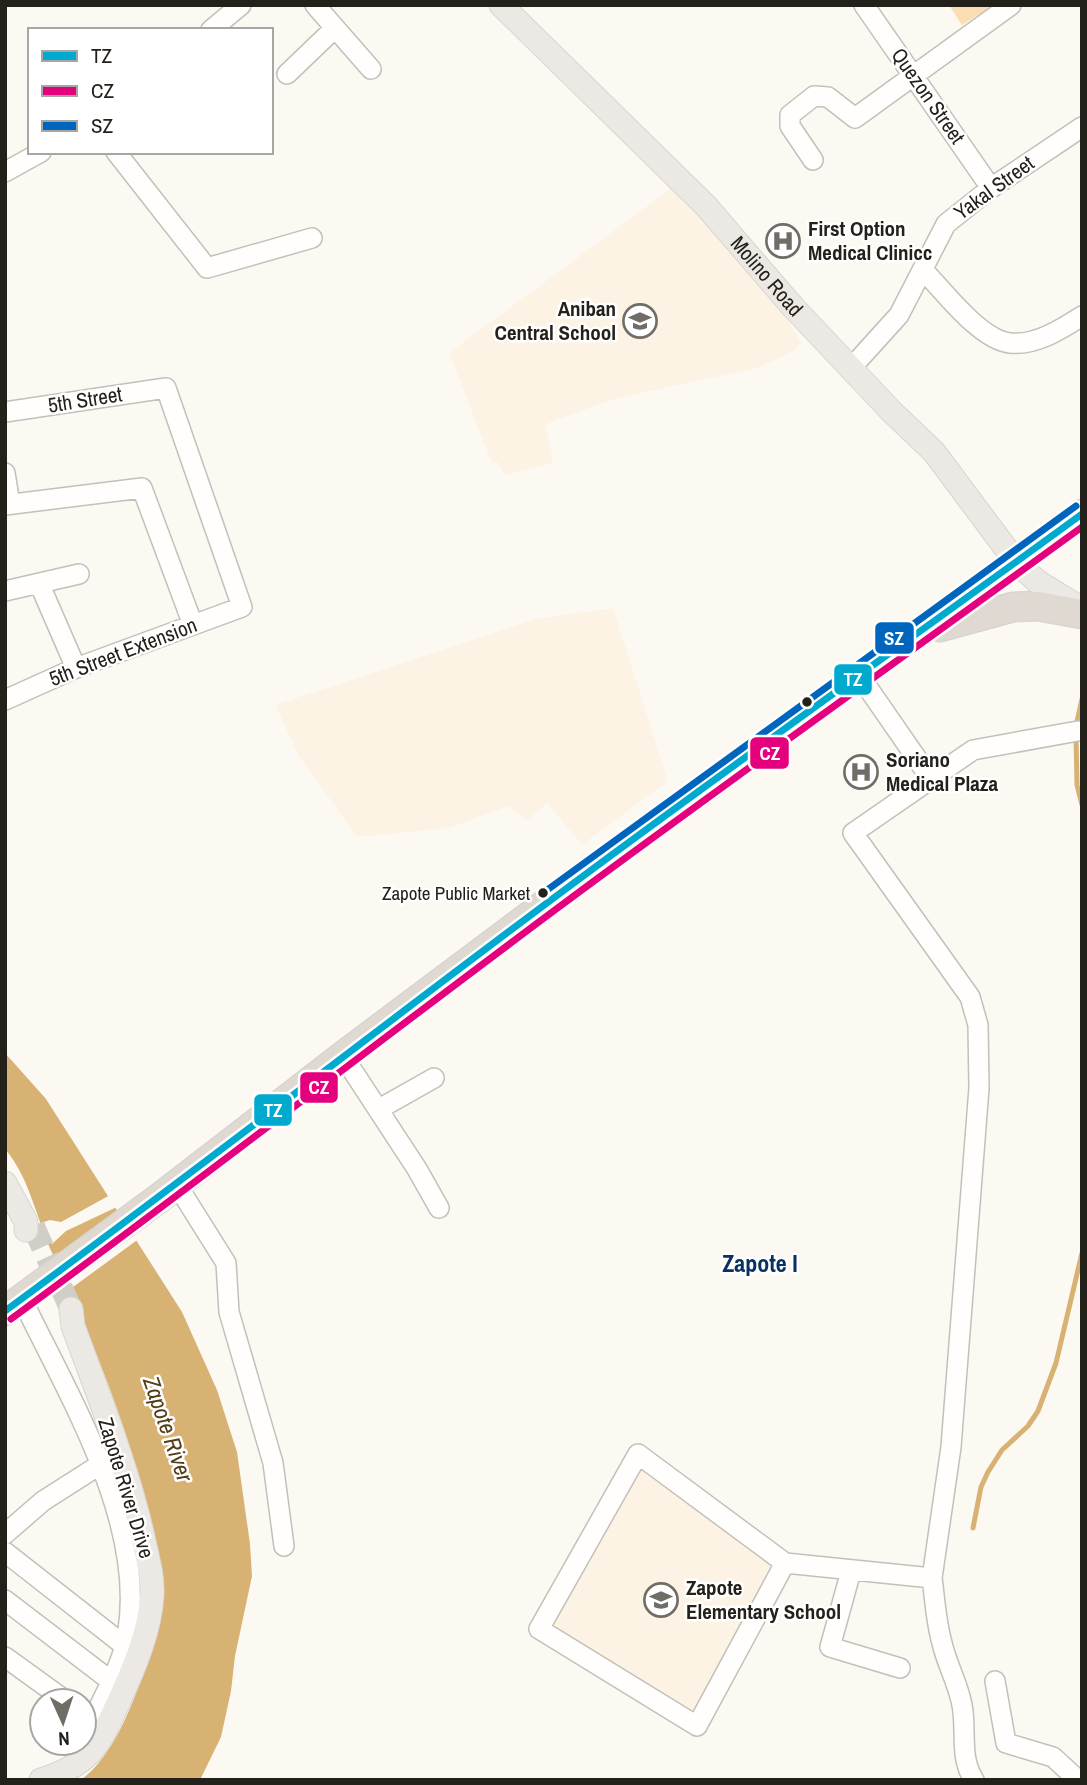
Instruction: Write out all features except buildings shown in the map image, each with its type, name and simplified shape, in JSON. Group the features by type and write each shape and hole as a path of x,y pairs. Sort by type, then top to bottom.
{"highway":[{"path":"13,1305 177,1185 563,891 1082,514"},
{"path":"912,638 958,621 1013,607 1038,606 1082,611"}],"main road":[{"name":"Molino Road","path":"501,5 706,206 793,307 947,468 1016,562 1038,582 1082,611"},
{"path":"5,1183 28,1226"},
{"name":"Zapote River Drive","path":"41,1780 80,1765 107,1727 137,1658 152,1595 151,1574 138,1516 69,1316"}],"street":[{"path":"213,28 241,5"},
{"path":"315,5 371,69"},
{"name":"Quezon Street","path":"864,5 991,188"},
{"path":"813,160 790,126 790,115 814,96 828,97 855,118 1011,5"},
{"path":"287,74 335,28"},
{"name":"Yakal Street","path":"852,367 899,315 946,224 991,188 1082,127"},
{"path":"5,172 37,154"},
{"path":"118,154 207,268 312,237"},
{"path":"923,270 992,337 1012,344 1047,335 1082,316"},
{"name":"5th Street","path":"5,412 166,388 242,607"},
{"path":"5,473 7,504 142,488 193,625"},
{"path":"5,591 79,575"},
{"path":"39,583 76,668"},
{"name":"5th Street Extension","path":"5,700 76,668 242,607"},
{"path":"859,675 931,779"},
{"path":"974,1780 969,1772 964,1749 963,1707 957,1679 942,1646 932,1578 951,1447 979,1088 978,1025 970,998 853,833 973,750 1078,731"},
{"path":"344,1056 439,1208"},
{"path":"379,1109 434,1078"},
{"path":"177,1185 226,1263 229,1312 273,1464 284,1546"},
{"path":"13,1305 101,1464 120,1520 129,1574 130,1612 125,1646 98,1708"},
{"path":"785,1563 697,1727 539,1629 638,1454 785,1563 932,1578"},
{"path":"5,1534 43,1501 101,1464"},
{"path":"5,1552 125,1646"},
{"path":"851,1571 830,1647 900,1668"},
{"path":"5,1600 111,1681"},
{"path":"5,1657 47,1687"},
{"path":"995,1681 1006,1743 1053,1757 1078,1780"}],"shaded area":[{"path":"949,5 994,5 962,25"},
{"name":"Aniban Central School","path":"677,184 777,299 801,343 792,352 757,368 617,398 546,424 553,463 504,475 498,462 492,463 449,353"},
{"name":"Zapote Public Market","path":"613,608 668,781 582,845 547,803 527,821 508,806 449,828 357,837 299,756 275,705 536,619"},
{"name":"Zapote Elementary School","path":"637,1462 777,1570 695,1722 545,1630"}],"water":[{"name":"Zapote River","path":"5,1053 46,1099 182,1312 217,1390 237,1452 252,1576 221,1737 200,1780 81,1780 105,1754 118,1734 133,1701 155,1630 161,1601 162,1576 136,1467 112,1395 47,1242 27,1186 14,1160 5,1149"}],"pier":[{"path":"112,1194 119,1206 66,1231 52,1244 44,1222 61,1222"},
{"path":"123,1212 140,1238 73,1287 53,1261"}],"waterway":[{"path":"1076,726 1082,699"},
{"path":"1076,736 1077,785 1082,805"},
{"path":"973,1528 981,1487 988,1472 1002,1450 1028,1426 1038,1411 1056,1363 1082,1253"}],"tunnel":[{"path":"33,1226 71,1309"}],"transit line":[{"name":"SZ","path":"543,893 1076,506"},
{"name":"TZ","path":"5,1311 624,846 1082,514"},
{"name":"CZ","path":"11,1319 567,901 1082,527"}],"place":[{"name":"First Option Medical Clinicc","path":"783,241"},
{"name":"Aniban Central School","path":"640,321"},
{"name":"Soriano Medical Plaza","path":"861,772"},
{"name":"Zapote Public Market","path":"543,893"},
{"name":"Zapote Elementary School","path":"661,1600"}],"district":[{"name":"Zapote I","path":"760,1264"}]}
